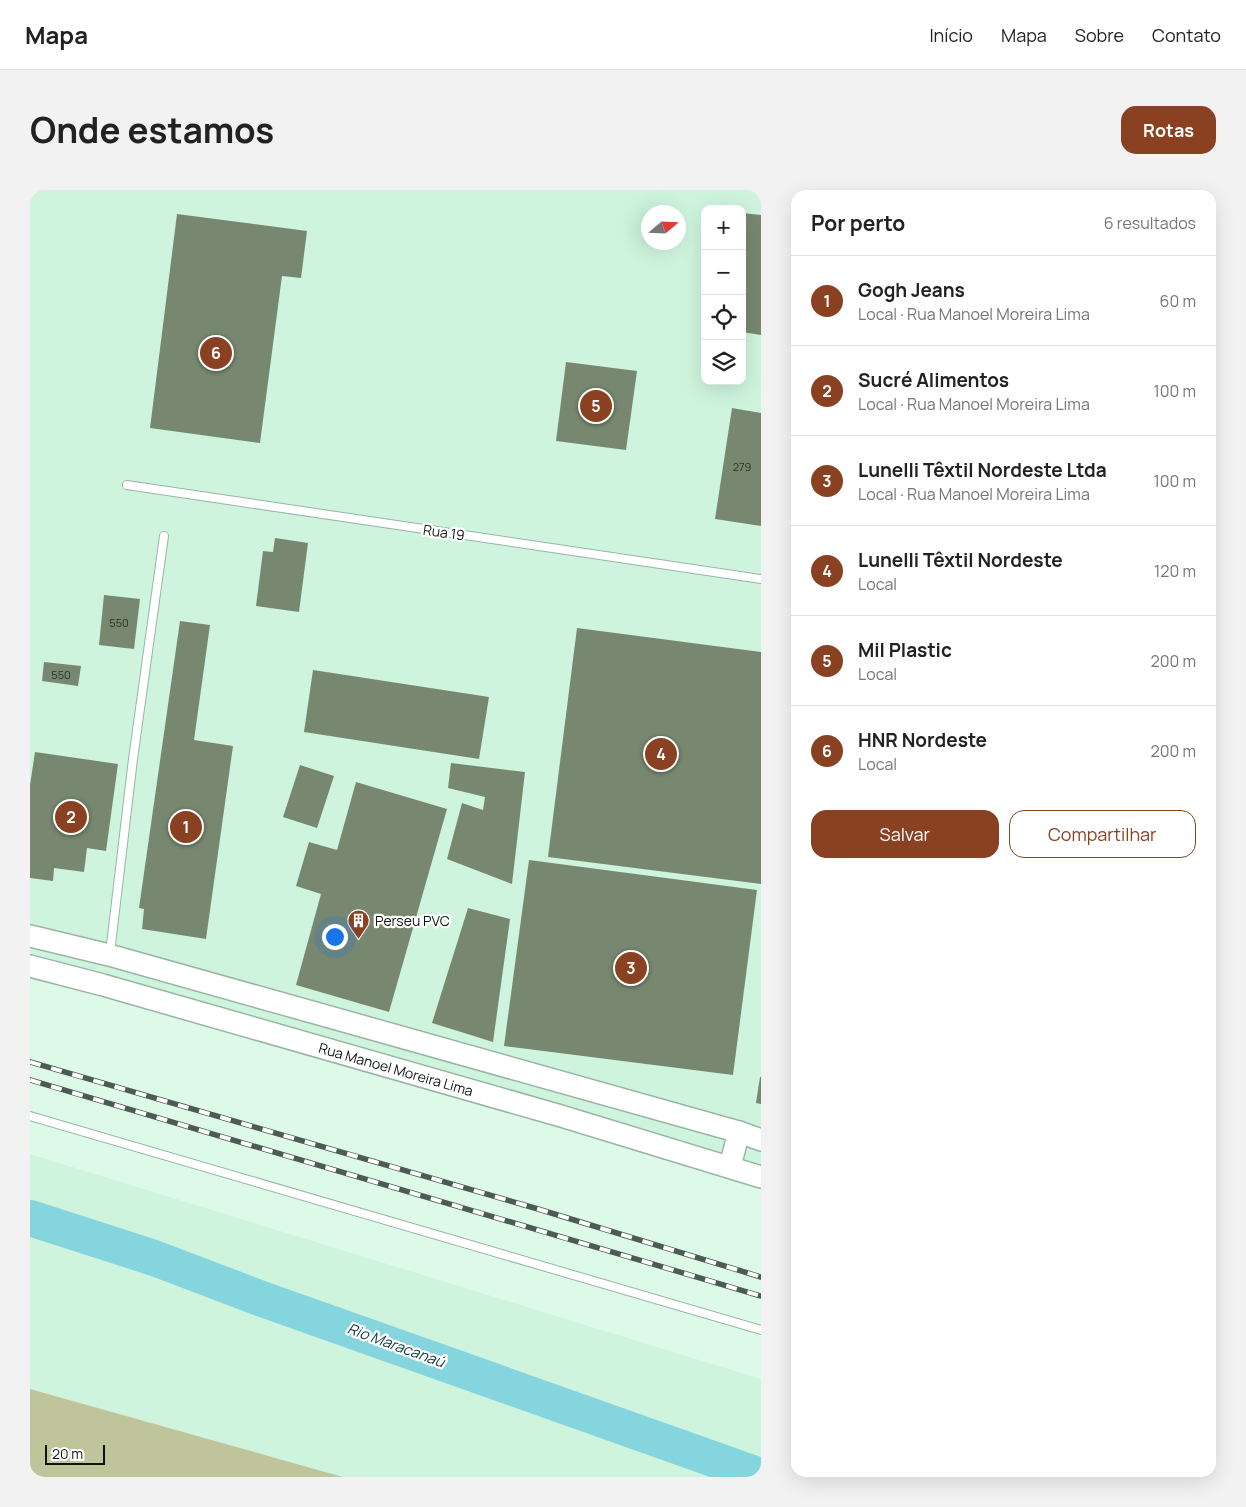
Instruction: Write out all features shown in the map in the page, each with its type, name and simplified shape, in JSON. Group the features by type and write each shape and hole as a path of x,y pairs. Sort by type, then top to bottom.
{"street":[{"path":"30,936 110,955 739,1132 761,1140"},
{"name":"Rua Manoel Moreira Lima","path":"30,966 561,1116 761,1176"},
{"path":"730,1166 739,1132"}],"lane":[{"name":"Rua 19","path":"127,486 761,579"},
{"path":"110,955 133,759 164,536"},
{"path":"30,1116 761,1330"}],"shaded area":[{"path":"30,190 761,190 761,1171 30,953"},
{"path":"30,1154 761,1379 761,1477 30,1477"},
{"path":"30,1389 343,1477 30,1477"}],"building":[{"path":"746,213 761,215 761,335 746,333"},
{"path":"177,214 307,231 301,278 282,276 260,443 150,428"},
{"path":"566,362 637,371 626,450 556,441"},
{"path":"732,408 761,413 761,526 715,519"},
{"path":"275,538 308,543 299,612 256,606 263,551 273,552"},
{"path":"104,595 140,599 134,649 99,645"},
{"path":"180,621 210,625 194,740 233,746 206,939 142,929 144,909 139,908"},
{"path":"577,628 761,652 761,884 548,857"},
{"path":"44,662 81,666 78,686 42,681"},
{"path":"313,670 489,697 479,759 304,732"},
{"path":"35,752 118,764 106,851 87,848 84,872 54,868 53,881 30,878 30,785"},
{"path":"451,763 525,772 512,884 447,859 462,803 483,810 485,797 448,788"},
{"path":"300,765 334,776 317,828 283,817"},
{"name":"Perseu PVC","path":"356,782 447,809 389,1012 296,985 321,894 296,886 309,842 337,850"},
{"path":"529,860 757,890 733,1075 504,1046"},
{"name":"Perseu PVC","path":"468,908 510,919 493,1042 432,1023"},
{"path":"761,1077 761,1104 756,1103"}],"waterway":[{"name":"Rio Maracanaú","path":"30,1218 154,1258 262,1299 761,1476"}],"railway":[{"path":"30,1062 538,1209 761,1277"},
{"path":"30,1080 761,1296"}],"place":[{"name":"HNR Nordeste","path":"216,353"},
{"name":"Mil Plastic","path":"596,406"},
{"name":"Lunelli Têxtil Nordeste","path":"661,754"},
{"name":"Sucré Alimentos","path":"71,817"},
{"name":"Gogh Jeans","path":"186,827"},
{"name":"Perseu PVC","path":"359,939"},
{"name":"Lunelli Têxtil Nordeste Ltda","path":"631,968"}]}
